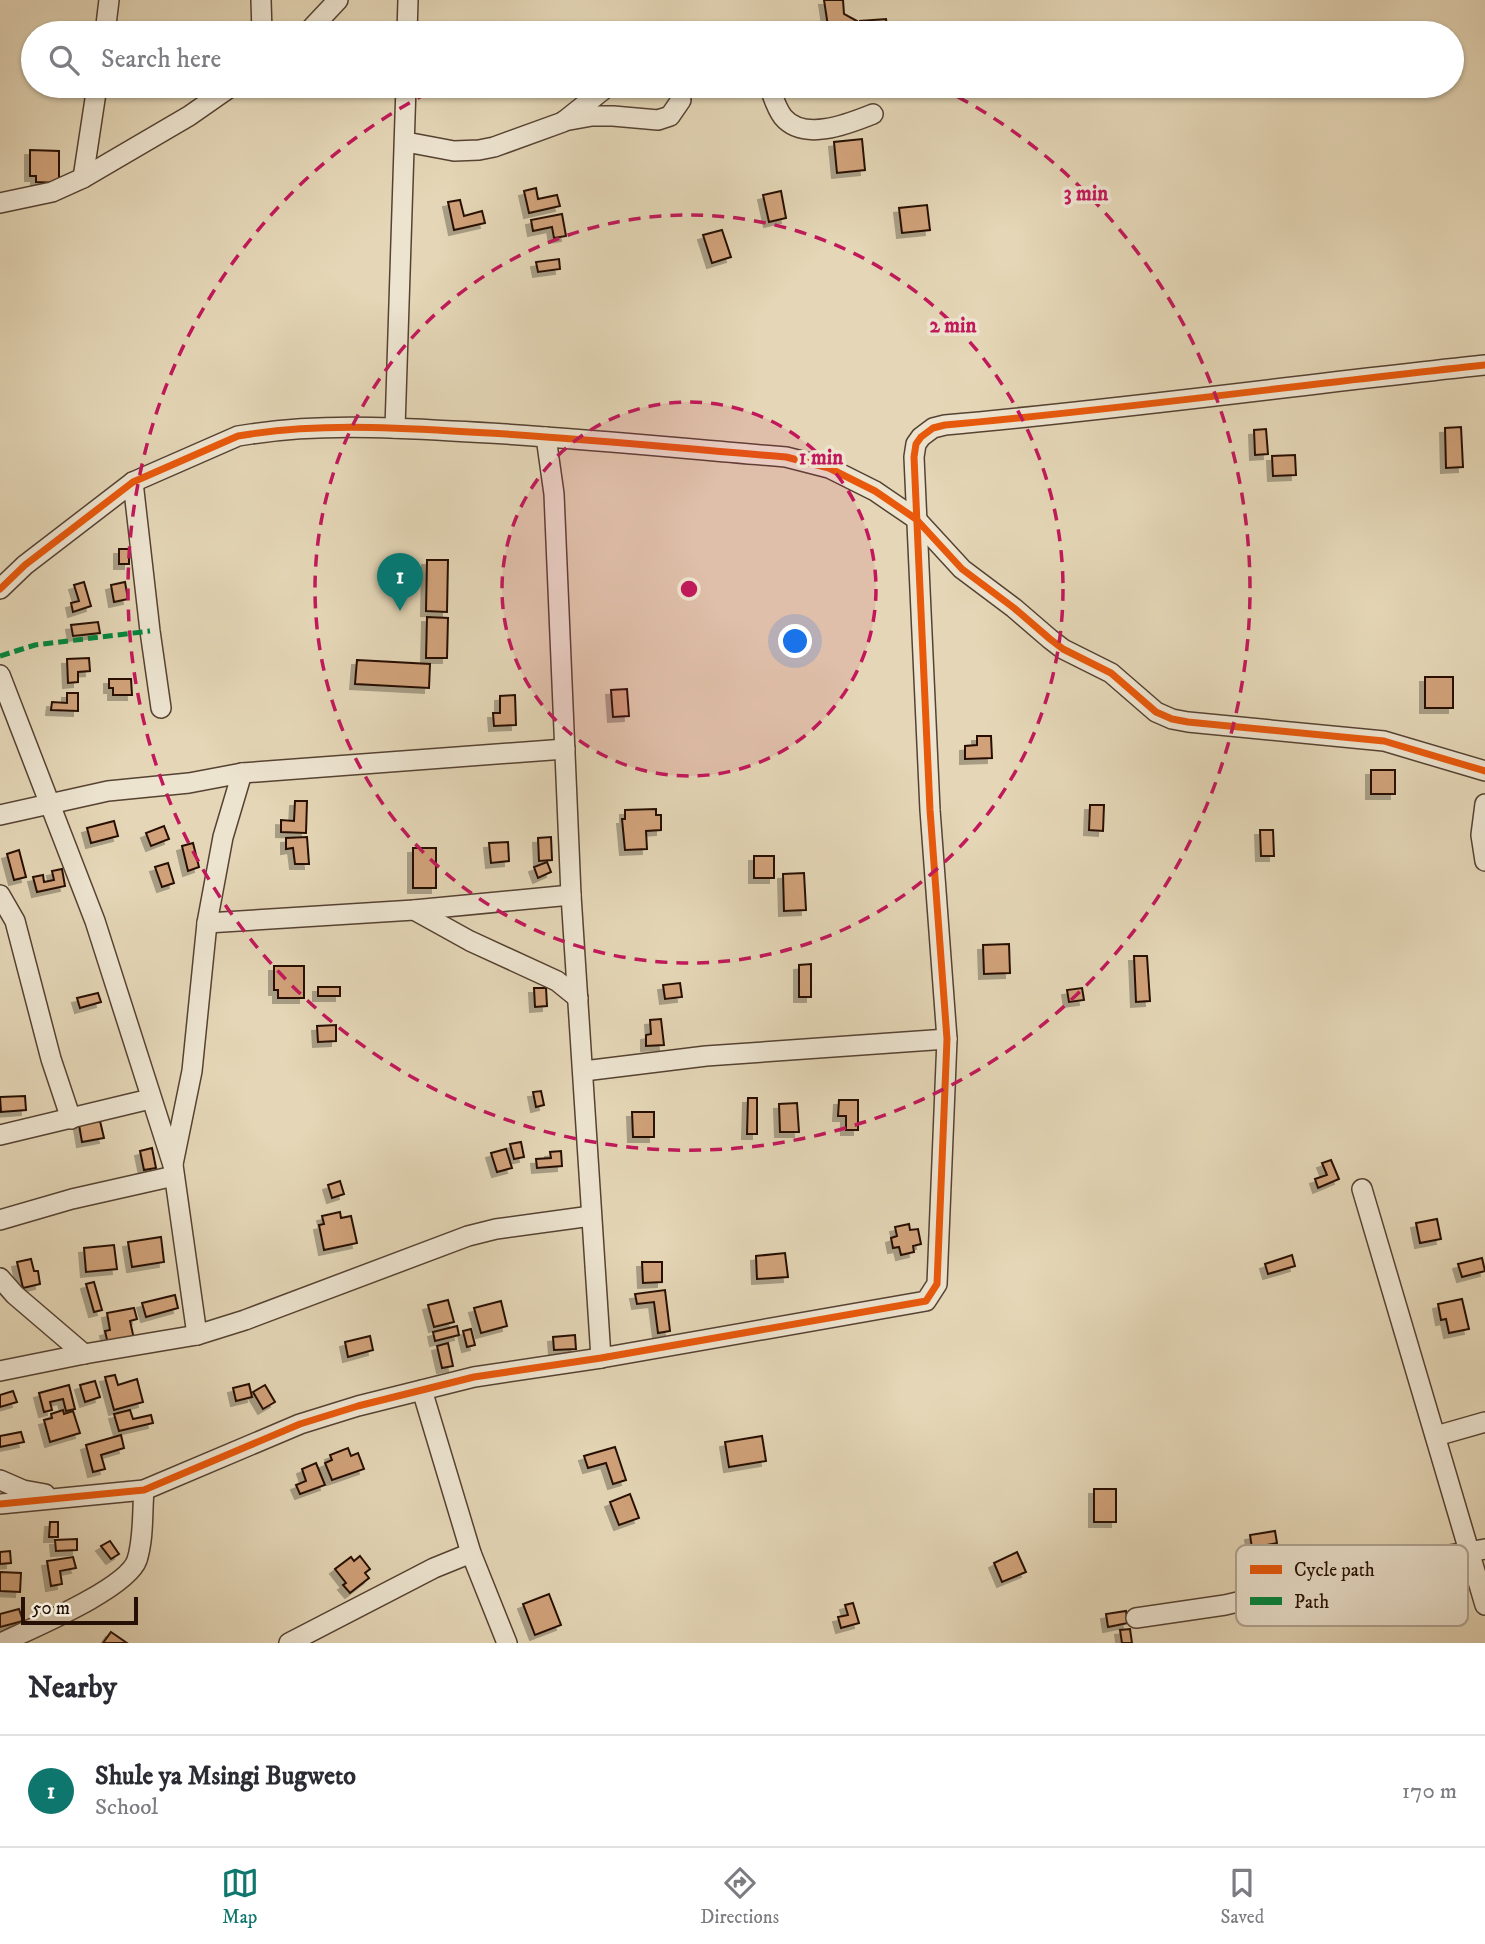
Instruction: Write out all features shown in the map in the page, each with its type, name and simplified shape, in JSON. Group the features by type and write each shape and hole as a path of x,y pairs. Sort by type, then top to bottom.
{"street":[{"path":"106,21 109,0"},
{"path":"261,0 262,21"},
{"path":"318,21 338,0"},
{"path":"407,21 408,0"},
{"path":"83,178 95,98"},
{"path":"0,202 52,192 83,178 215,98"},
{"path":"395,428 406,98"},
{"path":"563,122 593,98"},
{"path":"774,98 781,115 797,127 832,128 873,114"},
{"path":"406,142 436,150 479,150 563,122 592,116 658,120 670,116 681,100"},
{"path":"0,1504 144,1490 300,1424 358,1406 507,1371 601,1358 926,1301 937,1284 947,1039 930,810 916,519 916,444 933,428 1084,413 1364,377 1485,365"},
{"path":"0,589 25,565 133,482 239,436 263,432 338,427 395,428 546,437 806,461 829,468 876,491 916,519 962,569 1063,649 1111,673 1156,712 1188,722 1384,741 1485,771"},
{"path":"546,437 554,494 571,895 601,1358"},
{"path":"133,482 161,708"},
{"path":"0,675 95,921 174,1171 197,1335"},
{"path":"0,815 108,791 189,783 242,774 565,749"},
{"path":"174,1171 192,1071 207,923 223,837 242,774"},
{"path":"1485,804 1481,835 1485,861"},
{"path":"0,895 15,921 51,1059 71,1119"},
{"path":"207,923 414,910 571,895"},
{"path":"414,910 470,941 557,981 578,998"},
{"path":"584,1070 706,1056 947,1039"},
{"path":"0,1135 150,1099"},
{"path":"0,1220 174,1171"},
{"path":"1362,1189 1436,1437 1477,1550 1485,1605"},
{"path":"0,1371 197,1335 245,1320 468,1236 496,1229 591,1216"},
{"path":"0,1278 15,1296 84,1354"},
{"path":"422,1390 471,1553 507,1643"},
{"path":"1436,1437 1485,1422"},
{"path":"0,1480 23,1490 60,1497"},
{"path":"1,1643 121,1581 137,1561 144,1490"},
{"path":"289,1643 471,1553"},
{"path":"1136,1618 1236,1602"}],"building":[{"path":"824,0 843,0 844,14 857,21 827,21"},
{"path":"862,139 865,170 837,173 834,142"},
{"path":"30,150 59,151 59,183 36,182 36,176 30,176"},
{"path":"536,188 538,199 557,195 560,206 529,213 524,191"},
{"path":"781,191 786,218 769,222 763,195"},
{"path":"460,200 464,216 482,211 485,223 454,230 448,202"},
{"path":"927,205 930,230 902,233 899,208"},
{"path":"562,214 566,236 554,238 552,227 533,231 531,220"},
{"path":"722,230 731,257 712,263 703,235"},
{"path":"559,259 560,269 538,272 536,262"},
{"path":"1461,427 1463,467 1446,468 1445,428"},
{"path":"1266,429 1268,454 1255,455 1254,430"},
{"path":"1295,455 1296,475 1273,476 1272,456"},
{"path":"119,549 129,549 129,564 119,564"},
{"path":"427,560 448,560 447,612 426,611"},
{"path":"84,582 91,606 73,612 71,603 79,601 74,585"},
{"path":"125,582 128,599 114,602 111,585"},
{"path":"427,617 448,618 447,658 426,658"},
{"path":"98,622 100,633 73,636 71,625"},
{"path":"89,658 90,671 78,672 78,682 68,683 67,659"},
{"path":"357,660 430,664 429,688 355,684"},
{"path":"1425,677 1453,677 1453,708 1425,708"},
{"path":"109,679 131,679 132,695 113,695 113,688 109,688"},
{"path":"627,689 629,716 613,717 611,690"},
{"path":"67,693 78,693 78,711 51,710 52,702 67,703"},
{"path":"515,695 516,725 494,726 493,713 500,713 500,696"},
{"path":"977,736 991,736 992,758 965,759 965,746 977,745"},
{"path":"1371,770 1395,770 1395,794 1371,794"},
{"path":"295,801 307,801 306,833 281,832 281,820 294,821"},
{"path":"1090,805 1104,805 1103,831 1089,830"},
{"path":"656,809 656,815 661,815 661,830 646,831 647,849 625,850 622,819 625,819 625,810"},
{"path":"114,821 118,836 91,843 87,828"},
{"path":"164,826 169,839 151,846 146,833"},
{"path":"1260,830 1273,830 1274,856 1261,856"},
{"path":"307,837 309,864 295,864 293,848 286,849 286,838"},
{"path":"551,837 552,860 539,861 538,838"},
{"path":"508,842 509,861 491,863 489,843"},
{"path":"193,843 199,867 188,871 182,846"},
{"path":"413,848 436,848 436,888 413,888"},
{"path":"19,850 26,877 14,880 7,854"},
{"path":"754,856 774,856 774,878 754,878"},
{"path":"547,862 551,872 538,878 534,867"},
{"path":"168,863 174,883 162,887 155,867"},
{"path":"62,869 65,886 37,892 33,877 43,875 44,882 54,880 52,871"},
{"path":"804,873 806,910 784,911 783,874"},
{"path":"1009,944 1010,973 984,974 983,945"},
{"path":"1134,956 1147,956 1150,1001 1136,1002"},
{"path":"811,964 811,997 799,997 799,965"},
{"path":"274,966 304,966 304,998 278,998 278,990 274,990"},
{"path":"680,983 682,997 665,999 663,985"},
{"path":"318,987 340,987 340,996 318,996"},
{"path":"534,988 546,988 547,1006 535,1007"},
{"path":"1082,988 1084,1000 1069,1002 1067,990"},
{"path":"98,993 101,1002 80,1008 77,998"},
{"path":"661,1019 664,1045 646,1046 646,1035 651,1034 650,1020"},
{"path":"336,1025 336,1041 318,1042 317,1026"},
{"path":"541,1091 544,1105 536,1107 533,1092"},
{"path":"25,1096 26,1110 1,1112 0,1097"},
{"path":"748,1098 757,1098 757,1134 747,1134"},
{"path":"839,1100 858,1100 858,1130 846,1130 846,1116 838,1116"},
{"path":"797,1103 799,1132 780,1132 779,1104"},
{"path":"632,1112 654,1112 654,1137 633,1137"},
{"path":"100,1121 104,1138 82,1142 79,1125"},
{"path":"521,1142 524,1157 514,1159 510,1144"},
{"path":"152,1148 156,1168 144,1170 140,1151"},
{"path":"506,1149 512,1168 497,1172 491,1153"},
{"path":"561,1151 562,1166 537,1168 536,1159 551,1158 550,1152"},
{"path":"1331,1160 1339,1179 1318,1188 1315,1179 1327,1175 1322,1163"},
{"path":"340,1181 344,1194 332,1198 328,1185"},
{"path":"340,1212 341,1218 351,1216 357,1243 324,1250 319,1225 324,1224 322,1216"},
{"path":"1437,1219 1441,1239 1420,1243 1416,1223"},
{"path":"909,1224 910,1230 918,1229 921,1244 913,1246 914,1252 901,1255 899,1247 893,1248 891,1238 897,1236 895,1227"},
{"path":"161,1237 164,1262 132,1267 128,1242"},
{"path":"114,1245 117,1269 86,1272 84,1248"},
{"path":"785,1253 788,1277 757,1279 756,1256"},
{"path":"1292,1255 1295,1266 1268,1274 1265,1264"},
{"path":"1482,1258 1485,1271 1462,1277 1458,1264"},
{"path":"31,1259 34,1271 38,1271 40,1284 23,1288 17,1262"},
{"path":"642,1262 662,1262 662,1282 643,1283"},
{"path":"94,1282 102,1310 94,1312 86,1284"},
{"path":"665,1290 670,1331 658,1333 654,1302 637,1304 635,1294"},
{"path":"175,1295 178,1308 146,1317 142,1303"},
{"path":"1462,1299 1469,1329 1449,1333 1446,1319 1441,1320 1438,1304"},
{"path":"448,1300 454,1322 434,1327 428,1305"},
{"path":"501,1301 507,1326 481,1333 474,1308"},
{"path":"134,1308 137,1319 130,1321 134,1339 108,1344 105,1331 110,1330 107,1313"},
{"path":"457,1326 459,1335 435,1341 433,1332"},
{"path":"471,1329 475,1345 467,1347 463,1331"},
{"path":"575,1335 576,1349 554,1350 553,1337"},
{"path":"370,1336 373,1350 348,1357 345,1342"},
{"path":"448,1343 453,1366 442,1368 437,1346"},
{"path":"115,1375 118,1385 137,1379 143,1402 114,1410 105,1377"},
{"path":"95,1381 100,1397 85,1402 80,1385"},
{"path":"249,1384 252,1397 236,1401 233,1388"},
{"path":"69,1385 75,1409 66,1411 63,1399 50,1402 52,1410 44,1412 39,1393"},
{"path":"265,1385 275,1402 263,1409 253,1392"},
{"path":"13,1391 17,1402 0,1407 0,1395"},
{"path":"63,1410 64,1414 73,1411 80,1433 50,1442 44,1420"},
{"path":"130,1410 133,1419 151,1415 153,1423 119,1431 114,1414"},
{"path":"21,1432 24,1442 0,1447 0,1436"},
{"path":"121,1435 124,1448 101,1455 105,1469 93,1472 86,1445"},
{"path":"762,1436 766,1461 729,1467 725,1442"},
{"path":"615,1447 626,1480 613,1484 606,1463 588,1468 584,1456"},
{"path":"348,1448 351,1456 358,1453 364,1469 332,1480 325,1463 332,1460 330,1455"},
{"path":"316,1463 325,1485 300,1494 296,1485 306,1481 302,1469"},
{"path":"1094,1489 1116,1489 1116,1522 1094,1522"},
{"path":"630,1494 639,1518 619,1525 610,1502"},
{"path":"50,1522 58,1522 58,1537 49,1537"},
{"path":"1275,1531 1277,1543 1252,1545 1250,1535"},
{"path":"77,1539 77,1550 56,1551 55,1540"},
{"path":"110,1541 119,1554 111,1559 101,1546"},
{"path":"10,1551 11,1563 0,1564 0,1552"},
{"path":"1017,1552 1026,1572 1002,1582 994,1563"},
{"path":"360,1556 370,1569 365,1573 369,1578 350,1593 335,1569 351,1557 354,1561"},
{"path":"73,1557 76,1568 60,1571 62,1584 51,1586 47,1561"},
{"path":"0,1572 21,1573 20,1592 0,1591"},
{"path":"549,1594 561,1625 535,1635 523,1604"},
{"path":"853,1603 859,1623 841,1628 838,1617 848,1615 845,1605"},
{"path":"19,1609 23,1621 0,1627 0,1614"},
{"path":"1126,1611 1128,1623 1108,1627 1106,1614"},
{"path":"1130,1629 1132,1643 1122,1643 1120,1630"},
{"path":"111,1632 127,1643 103,1643"}],"marked path":[{"path":"0,656 35,645 150,631"}],"cycle path":[{"path":"0,1504 144,1490 300,1424 358,1406 474,1377 601,1358 926,1301 937,1284 947,1039 930,810 914,457 916,444 933,428 945,425 1485,365"},
{"path":"0,589 25,565 133,482 238,436 301,429 402,428 786,457 829,468 875,491 916,519 962,569 1063,649 1111,673 1156,712 1188,722 1384,741 1485,771"}],"place":[{"name":"Shule ya Msingi Bugweto","path":"400,611"}]}
